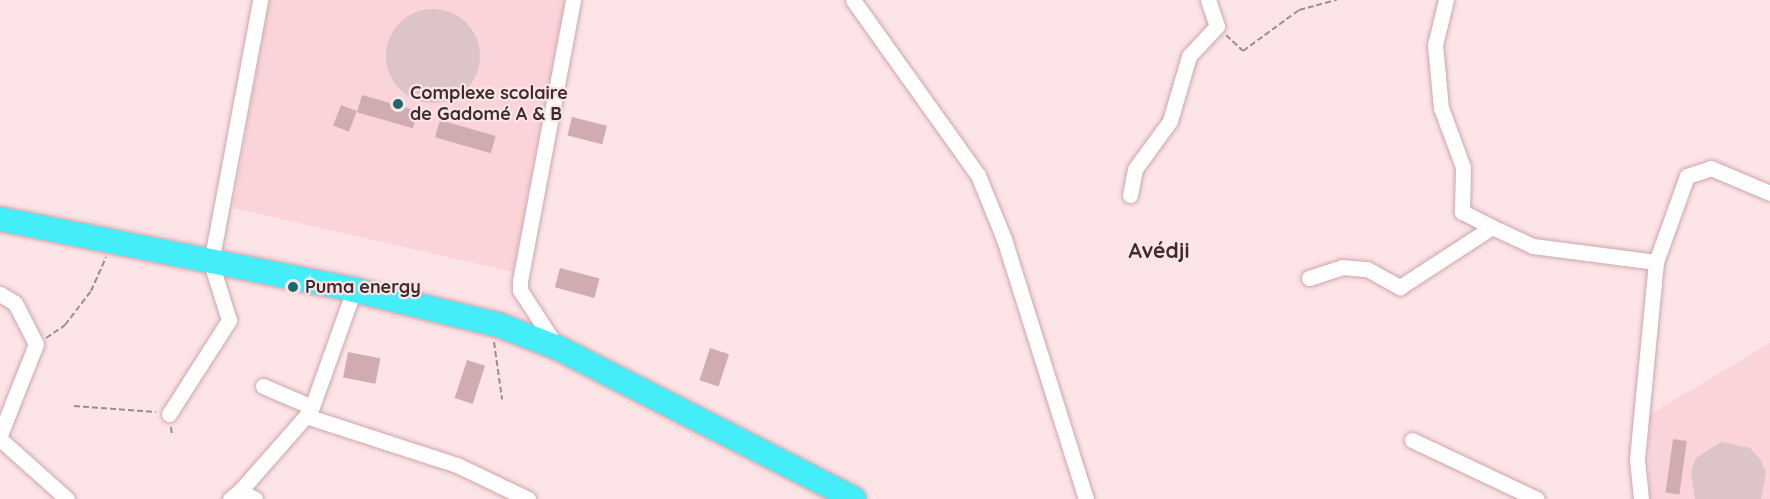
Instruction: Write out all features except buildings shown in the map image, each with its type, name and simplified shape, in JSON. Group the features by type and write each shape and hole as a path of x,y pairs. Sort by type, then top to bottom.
{"highway":[{"path":"0,219 354,290 499,325 558,348 854,499"}],"street":[{"path":"169,414 227,326 211,263 260,0"},
{"path":"558,348 520,280 573,0"},
{"path":"853,0 961,148 988,197 1086,499"},
{"path":"1130,195 1135,169 1170,121 1189,56 1217,26 1208,0"},
{"path":"1446,0 1435,45 1441,108 1463,167 1462,212 1533,246 1656,262"},
{"path":"1641,499 1637,459 1656,262 1687,176 1695,170 1732,173 1770,193"},
{"path":"1309,278 1342,267 1367,269 1400,287 1492,226"},
{"path":"235,495 309,411 354,290"},
{"path":"0,294 15,303 36,344 0,437 67,499"},
{"path":"263,386 309,411 457,465 528,499"},
{"path":"1412,440 1537,499"},
{"path":"235,495 255,499"}],"path":[{"path":"1217,26 1243,51 1299,10 1336,0"},
{"path":"36,344 65,325 91,291 111,243"},
{"path":"492,346 502,399"},
{"path":"74,406 169,414 172,436"}],"shaded area":[{"name":"Complexe scolaire de Gadomé A & B","path":"269,0 565,0 513,272 233,208"},
{"path":"433,9 451,12 466,23 477,38 480,56 477,74 466,89 451,100 433,103 415,100 400,89 389,74 386,56 389,38 400,23 415,12"},
{"path":"1770,343 1770,499 1649,499 1649,415"},
{"path":"1721,442 1750,448 1760,459 1766,472 1761,499 1695,499 1691,472 1696,458"}],"place":[{"name":"Complexe scolaire de Gadomé A & B","path":"398,104"},
{"name":"Puma energy","path":"293,287"}],"district":[{"name":"Avédji","path":"1159,250"}]}
